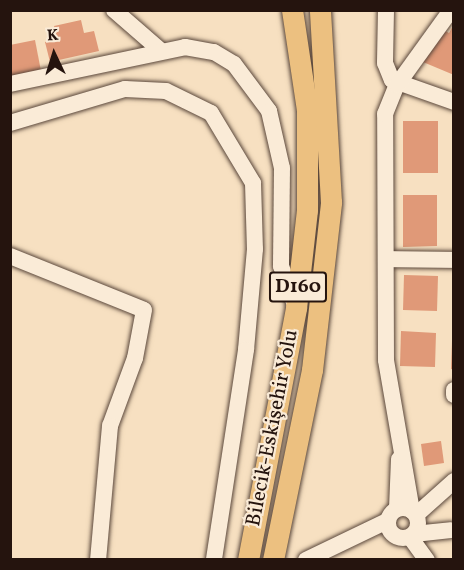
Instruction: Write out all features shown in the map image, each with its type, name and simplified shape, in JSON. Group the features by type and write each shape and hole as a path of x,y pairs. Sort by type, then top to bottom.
{"main road":[{"name":"Bilecik-Eskişehir Yolu","path":"248,560 296,308 307,210 307,110 292,10"},
{"name":"Bilecik-Eskişehir Yolu","path":"273,560 312,370 331,202 321,10"}],"street":[{"path":"114,10 160,50"},
{"path":"386,10 385,63 397,85 453,102"},
{"path":"427,560 406,523 408,471 400,453 386,360 385,114 397,85 451,10"},
{"path":"10,84 160,50 214,52 253,82 269,111 282,168 281,266 296,308"},
{"path":"10,123 125,89 166,91 211,113 253,183 255,249 246,350 214,560"},
{"path":"10,256 144,310 135,358 110,426 98,560"},
{"path":"386,259 453,260"},
{"path":"306,560 406,523 453,481"},
{"path":"406,523 452,530"}],"building":[{"path":"81,20 84,33 94,31 99,51 50,62 45,42 57,39 54,26"},
{"path":"454,24 454,75 423,62 442,29 449,33"},
{"path":"35,40 41,71 10,78 10,45"},
{"path":"403,121 438,121 438,173 403,173"},
{"path":"403,195 437,195 437,246 403,247"},
{"path":"404,275 438,276 437,311 403,310"},
{"path":"401,331 436,333 435,367 400,366"},
{"path":"452,341 454,341 454,370 451,369"},
{"path":"441,441 444,463 424,466 421,444"}]}
